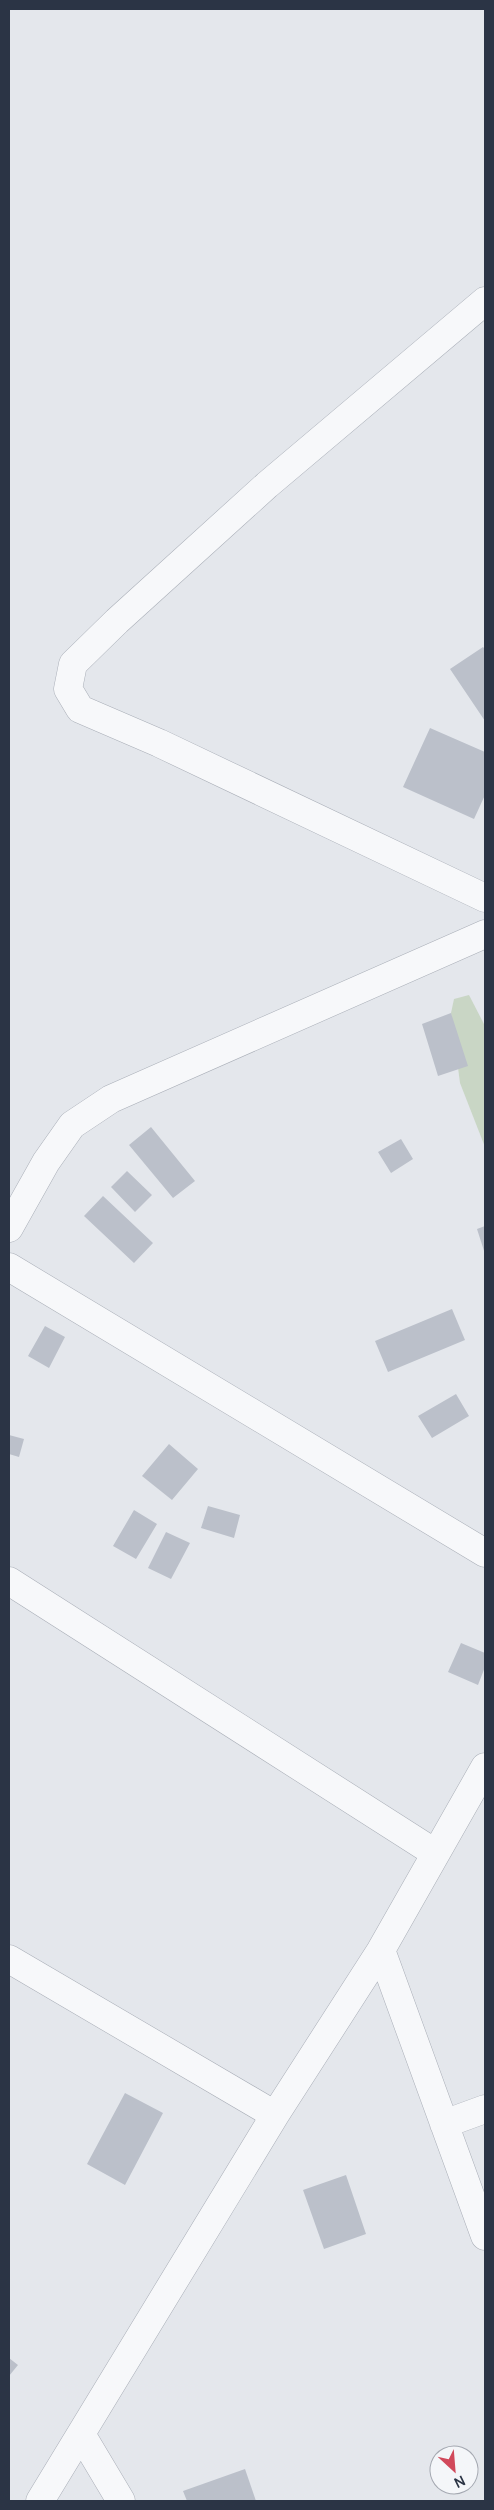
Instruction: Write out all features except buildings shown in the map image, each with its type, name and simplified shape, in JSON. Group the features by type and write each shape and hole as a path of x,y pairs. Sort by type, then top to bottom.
{"street":[{"path":"485,301 267,486 117,621 73,664 68,689 80,709 159,743 485,898"},
{"path":"9,1228 46,1162 72,1125 110,1099 485,934"},
{"path":"9,1267 485,1553"},
{"path":"9,1581 435,1853"},
{"path":"40,2501 275,2115 381,1950 485,1767"},
{"path":"381,1950 485,2236"},
{"path":"9,1959 275,2115"},
{"path":"444,2124 485,2109"},
{"path":"81,2434 121,2501"}],"green space":[{"path":"469,995 485,1026 485,1147 460,1083 451,1013 454,999"}]}
